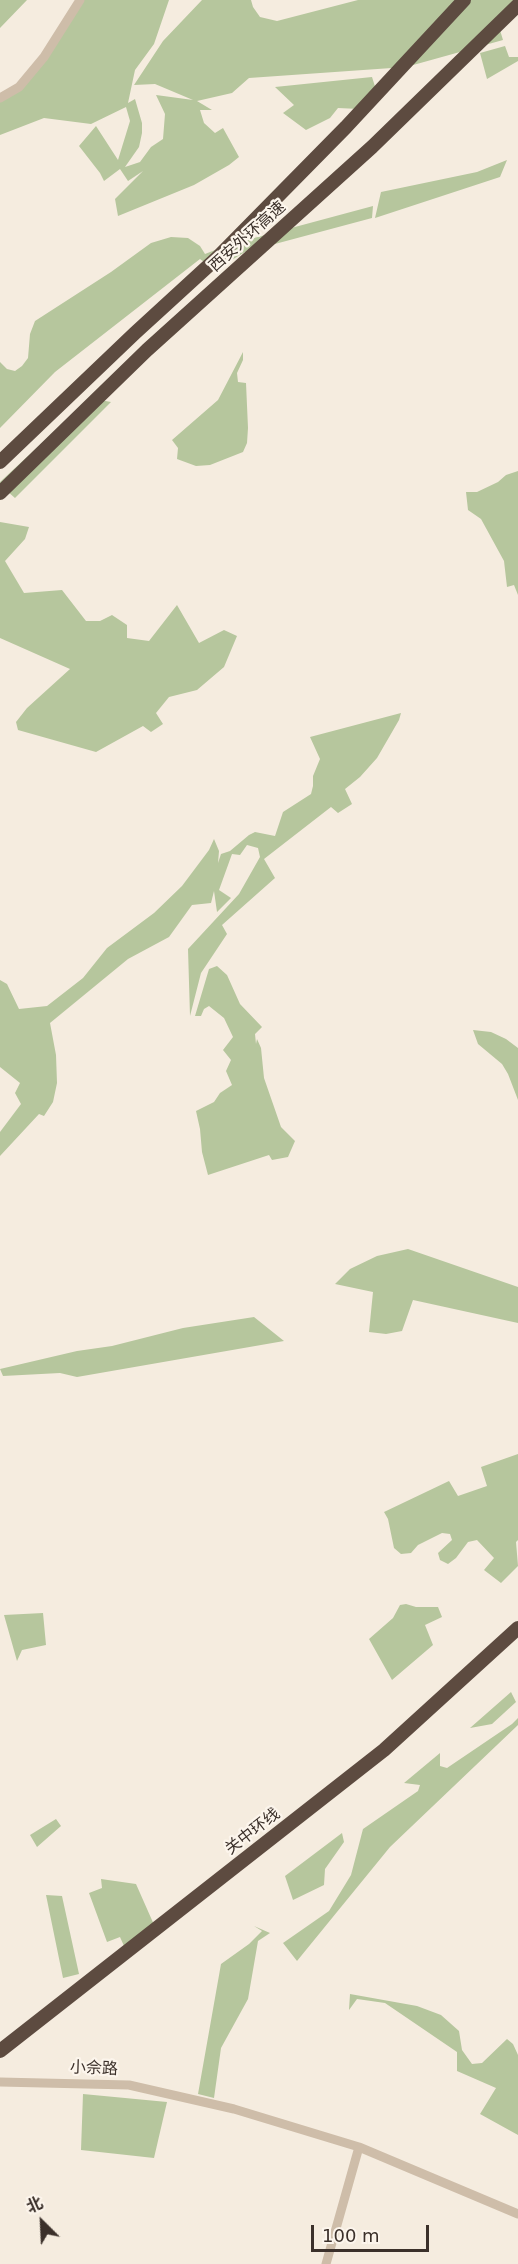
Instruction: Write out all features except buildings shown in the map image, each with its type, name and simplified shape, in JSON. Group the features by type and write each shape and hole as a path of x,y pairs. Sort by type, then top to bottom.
{"highway":[{"name":"西安外环高速","path":"0,462 218,256 346,127 464,0"},
{"name":"西安外环高速","path":"0,493 147,350 372,147 518,5"},
{"name":"关中环线","path":"0,2051 384,1750 518,1628"},
{"name":"关中环线","path":"0,2060 388,1756 518,1638"}],"street":[{"path":"0,98 19,87 44,57 80,0"},
{"name":"小佘路","path":"0,2082 129,2085 231,2109 359,2147 518,2214"},
{"path":"326,2264 359,2147"}],"green space":[{"path":"0,0 27,0 0,28"},
{"path":"79,0 169,0 154,44 135,70 128,103 135,99 142,123 142,133 139,147 125,167 140,162 151,147 163,139 165,114 156,95 193,100 155,84 134,85 163,41 202,0 251,0 260,17 277,21 358,0 518,0 496,17 503,40 406,67 249,78 232,93 197,101 212,110 200,110 204,123 215,133 223,128 239,157 194,185 118,216 115,199 143,171 128,181 120,169 104,181 79,146 96,126 118,160 130,121 126,107 91,124 44,118 0,135 0,99 20,86"},
{"path":"505,46 509,57 518,57 518,61 487,79 480,53"},
{"path":"372,77 379,99 359,109 338,108 330,118 306,130 283,113 294,105 275,87"},
{"path":"507,160 500,177 375,218 381,192 477,172"},
{"path":"373,206 372,218 245,252 215,270 200,259 55,372 0,428 0,362 7,369 15,371 22,366 28,358 30,334 35,321 151,243 171,237 188,238 200,246 205,254 228,245"},
{"path":"243,352 243,360 237,373 238,382 246,383 248,428 247,443 243,452 210,465 196,466 177,459 178,448 172,440 218,400"},
{"path":"100,400 111,402 15,498 0,485 0,482 75,412"},
{"path":"518,471 518,595 514,585 507,587 504,561 481,519 468,510 466,492 477,492 498,482 506,475"},
{"path":"0,522 29,527 25,539 5,561 24,593 62,590 86,621 100,621 112,615 127,625 127,638 149,641 177,605 199,643 224,630 237,636 224,667 197,690 169,697 156,713 163,724 151,732 143,726 96,752 18,730 16,722 27,708 70,669 0,638"},
{"path":"401,713 377,758 360,777 345,789 352,804 338,813 331,807 264,859 275,878 222,925 227,934 201,973 190,1016 188,949 239,894 260,857 258,848 247,845 240,855 232,854 219,890 231,898 217,912 214,891 211,903 192,905 169,937 128,959 50,1023 56,1055 57,1083 53,1102 44,1116 39,1114 0,1156 0,1132 21,1104 15,1093 20,1083 0,1067 0,980 7,984 19,1009 47,1006 83,978 107,948 154,913 182,886 209,850 214,839 219,851 218,863 221,854 230,851 255,832 275,836 283,812 311,794 313,776 320,759 310,737"},
{"path":"217,966 227,975 240,1004 262,1027 255,1034 256,1044 257,1039 261,1048 264,1078 281,1127 295,1141 288,1157 272,1160 269,1155 208,1175 196,1111 214,1102 220,1093 232,1085 226,1071 231,1060 223,1050 233,1037 224,1018 209,1006 204,1009 201,1016 195,1016 209,969"},
{"path":"473,1030 491,1032 518,1048 518,1100 502,1064 478,1044"},
{"path":"408,1249 518,1287 518,1323 413,1300 402,1331 386,1334 369,1332 373,1292 335,1284 350,1269 377,1256"},
{"path":"254,1317 284,1341 77,1377 60,1373 3,1376 0,1369 77,1351 112,1346 183,1328"},
{"path":"518,1454 518,1540 516,1542 518,1566 501,1583 484,1570 494,1558 477,1540 468,1542 456,1558 448,1564 440,1560 438,1553 452,1540 450,1534 442,1533 418,1545 411,1553 401,1554 394,1548 388,1519 384,1512 449,1481 458,1496 487,1486 481,1467"},
{"path":"400,1605 416,1607 438,1607 442,1617 425,1625 433,1645 392,1680 369,1639 393,1618"},
{"path":"43,1613 46,1645 22,1650 17,1661 4,1615"},
{"path":"511,1692 516,1702 492,1724 470,1728"},
{"path":"518,1718 518,1725 390,1847 297,1961 283,1943 329,1911 351,1875 363,1829 418,1791 420,1785 404,1783 440,1753 440,1766 447,1768"},
{"path":"56,1819 61,1826 37,1847 30,1835"},
{"path":"342,1833 344,1842 325,1869 324,1885 293,1900 285,1876"},
{"path":"101,1879 136,1884 155,1927 124,1946 120,1937 107,1942 89,1893 102,1888"},
{"path":"46,1895 62,1896 79,1974 63,1978"},
{"path":"254,1926 270,1933 258,1941 248,1999 221,2048 214,2098 198,2094 221,1964 249,1944 262,1931"},
{"path":"350,1994 417,2006 441,2015 459,2031 462,2050 472,2064 482,2063 507,2039 513,2044 518,2055 518,2135 480,2114 496,2088 457,2071 457,2052 385,2003 357,1999 349,2010"},
{"path":"83,2094 167,2102 154,2158 81,2150"}]}
